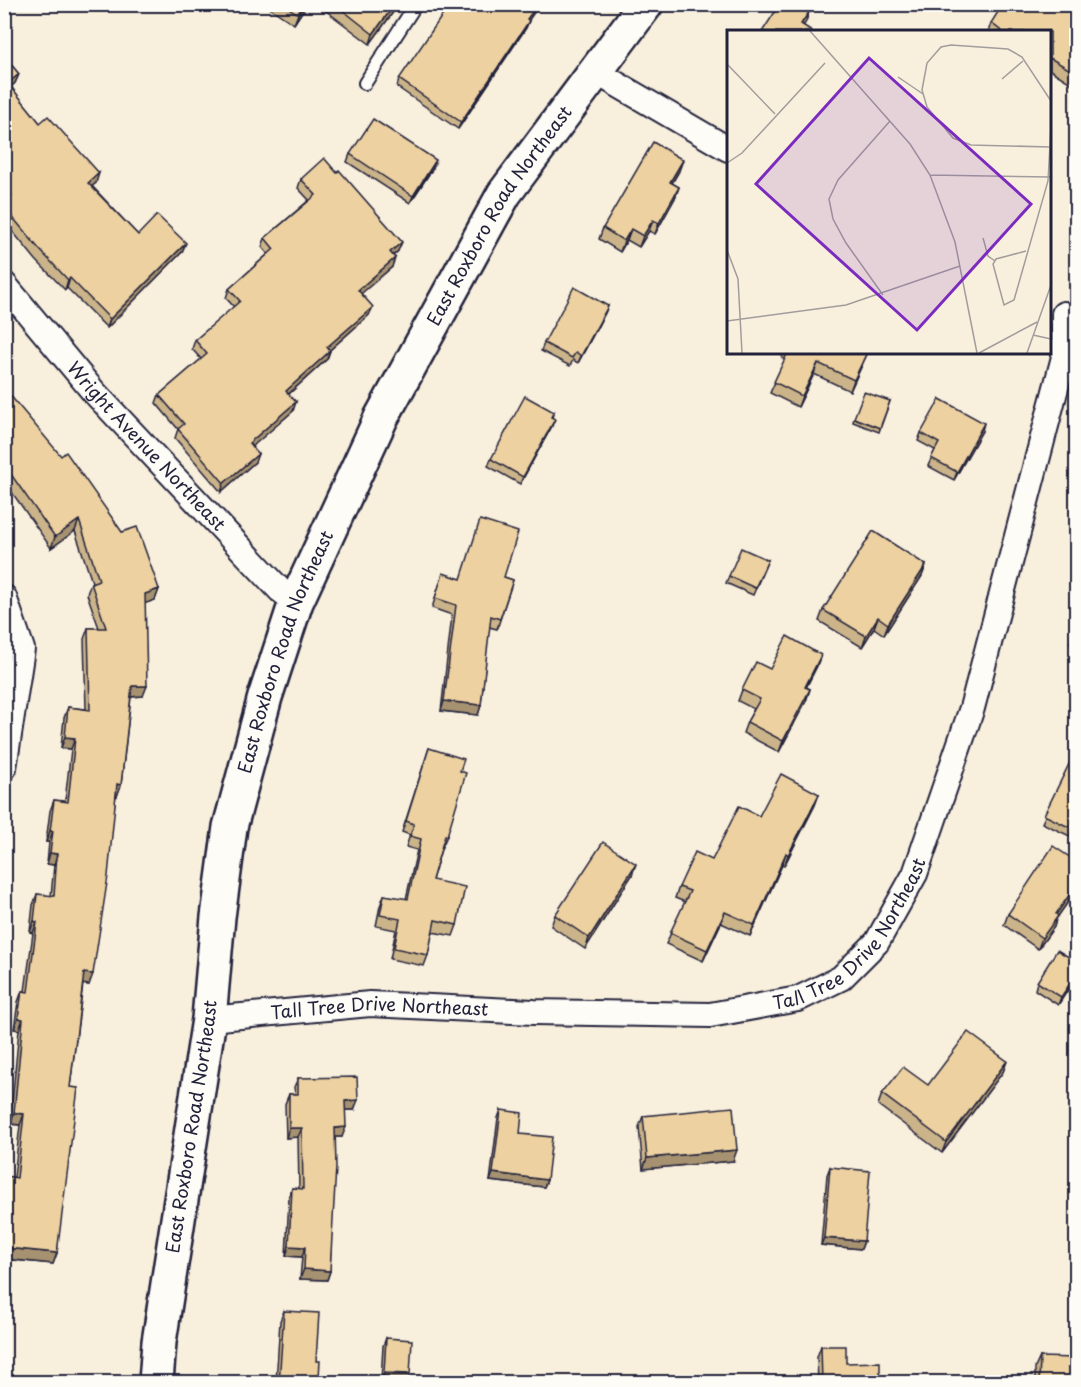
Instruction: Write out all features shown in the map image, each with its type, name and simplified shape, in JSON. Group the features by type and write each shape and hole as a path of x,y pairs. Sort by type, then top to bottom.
{"main road":[{"name":"East Roxboro Road Northeast","path":"156,1383 159,1342 208,1019 230,827 265,697 296,602 381,418 504,194 646,4"}],"street":[{"path":"596,72 727,148"},
{"name":"Wright Avenue Northeast","path":"4,284 93,391 280,590 296,602"},
{"name":"Tall Tree Drive Northeast","path":"208,1019 370,1004 534,1012 710,1015 798,999 842,978 877,942 915,874 972,708 1064,357 1063,315"},
{"path":"4,597 22,649 4,768"}],"lane":[{"path":"365,83 416,4"}],"building":[{"path":"283,4 304,4 298,14"},
{"path":"335,4 395,4 373,34"},
{"path":"450,4 538,4 461,122 399,79"},
{"path":"780,4 799,4 809,12 801,24 810,30 763,30"},
{"path":"1003,4 1019,4 1023,7 1025,4 1077,4 1077,32 1074,37 1077,38 1077,74 1051,59 1051,30 1000,30 991,23"},
{"path":"4,56 19,74 8,83 40,123 48,116 99,173 88,183 138,235 157,215 186,243 110,319 70,278 68,280 4,207 4,201 12,195 4,185"},
{"path":"373,119 436,160 413,196 350,154"},
{"path":"653,142 683,160 670,182 679,187 659,223 653,220 643,236 631,229 624,241 603,228"},
{"path":"324,158 337,173 339,170 402,242 390,252 395,258 358,290 373,307 327,347 330,351 286,391 296,402 249,443 258,454 224,483 178,429 184,424 159,395 207,354 195,340 240,301 229,289 274,249 265,238 316,195 301,179"},
{"path":"574,287 608,306 581,356 576,352 572,358 544,343"},
{"path":"787,354 866,354 854,380 818,363 802,396 774,382"},
{"path":"4,388 61,456 66,452 122,532 137,527 159,589 145,594 147,686 132,686 121,785 117,784 108,876 93,974 84,973 70,1087 78,1088 57,1253 6,1248 8,1230 4,1229 4,1176 17,1178 24,1114 14,1113 23,1019 18,1018 22,991 28,992 37,922 34,921 37,894 54,896 57,854 50,853 53,831 50,831 54,800 68,802 75,738 65,737 68,707 90,710 88,628 106,628 91,583 99,580 79,520 55,537 8,470 4,473"},
{"path":"864,392 890,401 880,428 854,418"},
{"path":"525,396 554,412 551,417 555,419 523,477 491,459"},
{"path":"940,399 984,423 957,472 931,458 939,443 921,433"},
{"path":"480,520 518,532 504,577 513,580 500,619 491,616 481,705 444,701 456,605 435,598 443,573 461,579"},
{"path":"873,531 926,565 888,624 878,617 866,636 823,610"},
{"path":"741,548 768,560 755,588 729,576"},
{"path":"787,636 821,655 805,687 810,689 783,741 747,722 760,699 742,690 756,662 770,669"},
{"path":"429,748 464,759 460,771 466,773 432,880 465,887 457,925 435,920 428,955 394,948 400,919 380,915 384,895 408,899 421,839 410,836 414,824 406,821"},
{"path":"1077,748 1077,831 1044,815"},
{"path":"781,774 819,794 788,855 786,853 754,925 725,912 707,950 670,933 690,891 679,887 695,852 712,860 739,806 759,816"},
{"path":"603,842 636,864 589,938 555,915"},
{"path":"1053,846 1077,862 1077,884 1042,938 1008,914"},
{"path":"1057,950 1077,962 1077,973 1061,997 1037,982"},
{"path":"968,1032 1007,1061 946,1142 882,1094 903,1067 928,1085"},
{"path":"357,1077 358,1100 345,1101 346,1127 335,1128 336,1167 330,1271 304,1269 305,1247 289,1246 292,1188 303,1189 302,1128 289,1128 289,1094 298,1094 298,1078"},
{"path":"733,1107 737,1150 647,1158 643,1116"},
{"path":"501,1110 522,1113 520,1134 552,1137 547,1180 493,1173"},
{"path":"830,1167 870,1171 864,1241 824,1238"},
{"path":"284,1311 319,1313 316,1361 320,1361 319,1377 329,1377 328,1383 279,1383"},
{"path":"386,1338 412,1340 410,1374 384,1373"},
{"path":"821,1346 846,1346 846,1363 880,1362 880,1383 822,1383"},
{"path":"1040,1357 1075,1358 1073,1382 1077,1383 1039,1383"}]}
